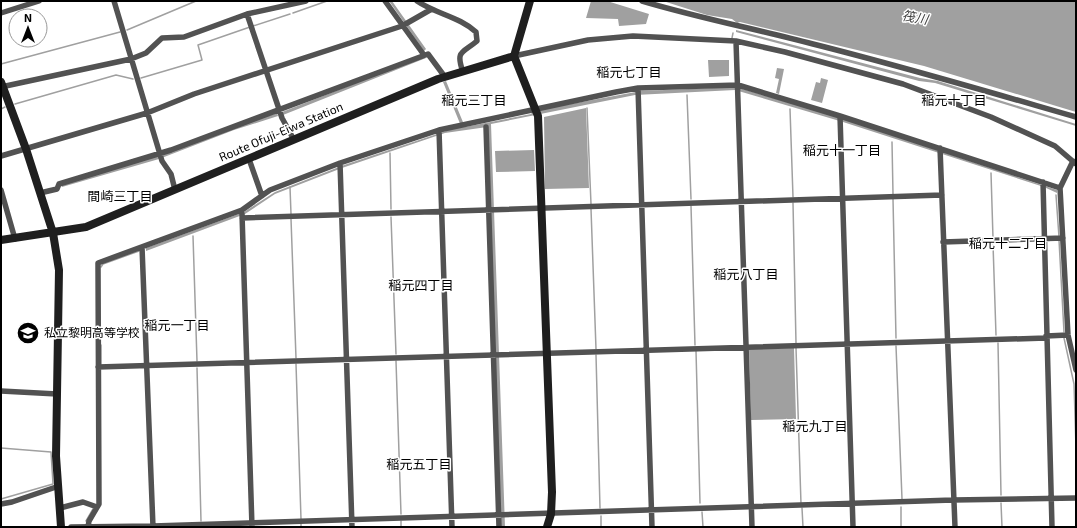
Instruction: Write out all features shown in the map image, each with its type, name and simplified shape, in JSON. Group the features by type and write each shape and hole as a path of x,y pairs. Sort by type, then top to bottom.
{"street":[{"path":"1,13 39,1"},
{"path":"114,1 160,156 171,174 175,190"},
{"path":"61,527 56,456 59,270 53,233 26,149 2,85 131,59 146,53 162,38 184,37 247,14 306,1"},
{"path":"385,1 405,24 424,55"},
{"path":"417,1 430,10 467,24 476,32 477,41 463,49 460,53 459,62 463,72"},
{"path":"530,1 514,56 536,112 542,208 552,492 547,527"},
{"path":"642,1 913,70 1076,117"},
{"path":"1,156 147,113 194,94 405,24 430,10"},
{"path":"247,14 279,111 294,140"},
{"path":"514,56 588,40 620,37 698,38 736,41 785,52 902,84 991,117 1055,146 1074,163 1060,188 1060,238 1068,335 1076,370"},
{"path":"736,41 752,527"},
{"path":"40,194 57,189 59,184 160,156 424,55 428,54 445,77"},
{"name":"Route Ofuji-Eiwa Station","path":"1,240 86,227 445,77 514,56"},
{"path":"252,525 242,214 270,190 439,133 458,125 536,112 638,91 738,88 840,118 1042,184 1060,188"},
{"path":"638,91 652,527"},
{"path":"840,118 853,527"},
{"path":"486,127 496,355 501,515 499,527"},
{"path":"439,133 452,527"},
{"path":"940,151 946,340 955,527"},
{"path":"249,159 262,196"},
{"path":"340,166 343,215 352,527"},
{"path":"1042,184 1052,527"},
{"path":"1,190 15,239"},
{"path":"88,526 89,521 99,504 98,263 242,214 343,215 942,195"},
{"path":"943,242 1060,238"},
{"path":"142,247 148,366 153,527"},
{"path":"98,368 548,354 1068,335"},
{"path":"1,391 57,394"},
{"path":"1,504 12,502 59,486"},
{"path":"71,527 252,525 351,520 752,508 953,500 1076,498"},
{"path":"60,508 83,502 97,507"}],"water":[{"path":"389,1 392,1 426,49 424,51"},
{"path":"591,1 607,1 649,14 646,24 619,26 618,19 586,18"},
{"name":"筏川","path":"663,1 1076,1 1076,112 924,66 740,22 737,23 732,19 707,15"},
{"path":"736,30 920,78 938,81 1076,124 1076,126 935,83 919,81 736,32"},
{"path":"423,57 426,58 283,115 282,112"},
{"path":"708,60 729,60 729,76 709,77"},
{"path":"777,68 784,69 779,94 776,93 779,79 775,78"},
{"path":"821,78 828,80 822,103 811,100 816,82 820,83"},
{"path":"446,81 465,127 531,114 533,111 641,91 736,87 837,117 1057,190 1057,193 1044,187 843,122 735,90 635,95 491,124 505,527 501,527 487,127 445,133 342,168 275,194 245,214 146,251 146,248 244,212 275,192 344,165 461,126 443,82"},
{"path":"586,108 589,188 545,189 544,117"},
{"path":"277,113 278,116 234,130 159,159 62,187 62,185"},
{"path":"534,150 535,171 496,172 495,151"},
{"path":"794,348 796,419 751,420 749,349"}],"waterway":[{"path":"127,30 196,1"},
{"path":"293,13 327,1"},
{"path":"253,26 290,14"},
{"path":"141,78 202,60 198,45 250,27"},
{"path":"1,64 120,32"},
{"path":"732,38 733,33"},
{"path":"15,104 116,75 133,79"},
{"path":"687,95 691,199"},
{"path":"1,109 5,107"},
{"path":"587,108 591,204"},
{"path":"790,109 793,197"},
{"path":"892,142 893,194"},
{"path":"390,153 391,209"},
{"path":"991,173 993,238"},
{"path":"290,187 291,214"},
{"path":"1056,195 1059,237"},
{"path":"893,199 896,338"},
{"path":"793,203 796,343"},
{"path":"691,206 695,345"},
{"path":"591,209 596,349"},
{"path":"391,217 396,354"},
{"path":"291,219 296,358"},
{"path":"193,236 197,361"},
{"path":"1059,240 1064,332"},
{"path":"993,244 996,335"},
{"path":"101,267 103,264 139,251"},
{"path":"1064,338 1074,384 1076,448"},
{"path":"998,343 1001,495"},
{"path":"101,345 101,364"},
{"path":"896,346 902,499"},
{"path":"796,348 801,504"},
{"path":"696,351 700,503"},
{"path":"596,355 600,508"},
{"path":"396,361 401,514"},
{"path":"296,364 301,519"},
{"path":"197,368 201,521"},
{"path":"1,448 51,452 53,484 1,499"},
{"path":"1001,503 1002,527"},
{"path":"901,507 901,527"},
{"path":"802,508 803,527"},
{"path":"86,521 93,509"},
{"path":"702,512 703,527"},
{"path":"601,516 601,527"},
{"path":"401,521 401,527"}],"place":[{"name":"私立黎明高等学校","path":"28,333"}],"district":[{"name":"稲元七丁目","path":"629,72"},
{"name":"稲元三丁目","path":"474,100"},
{"name":"稲元十丁目","path":"954,100"},
{"name":"稲元十一丁目","path":"842,150"},
{"name":"間崎三丁目","path":"120,196"},
{"name":"稲元十二丁目","path":"1008,243"},
{"name":"稲元八丁目","path":"746,274"},
{"name":"稲元四丁目","path":"421,285"},
{"name":"稲元一丁目","path":"177,325"},
{"name":"稲元九丁目","path":"815,426"},
{"name":"稲元五丁目","path":"419,464"}]}
